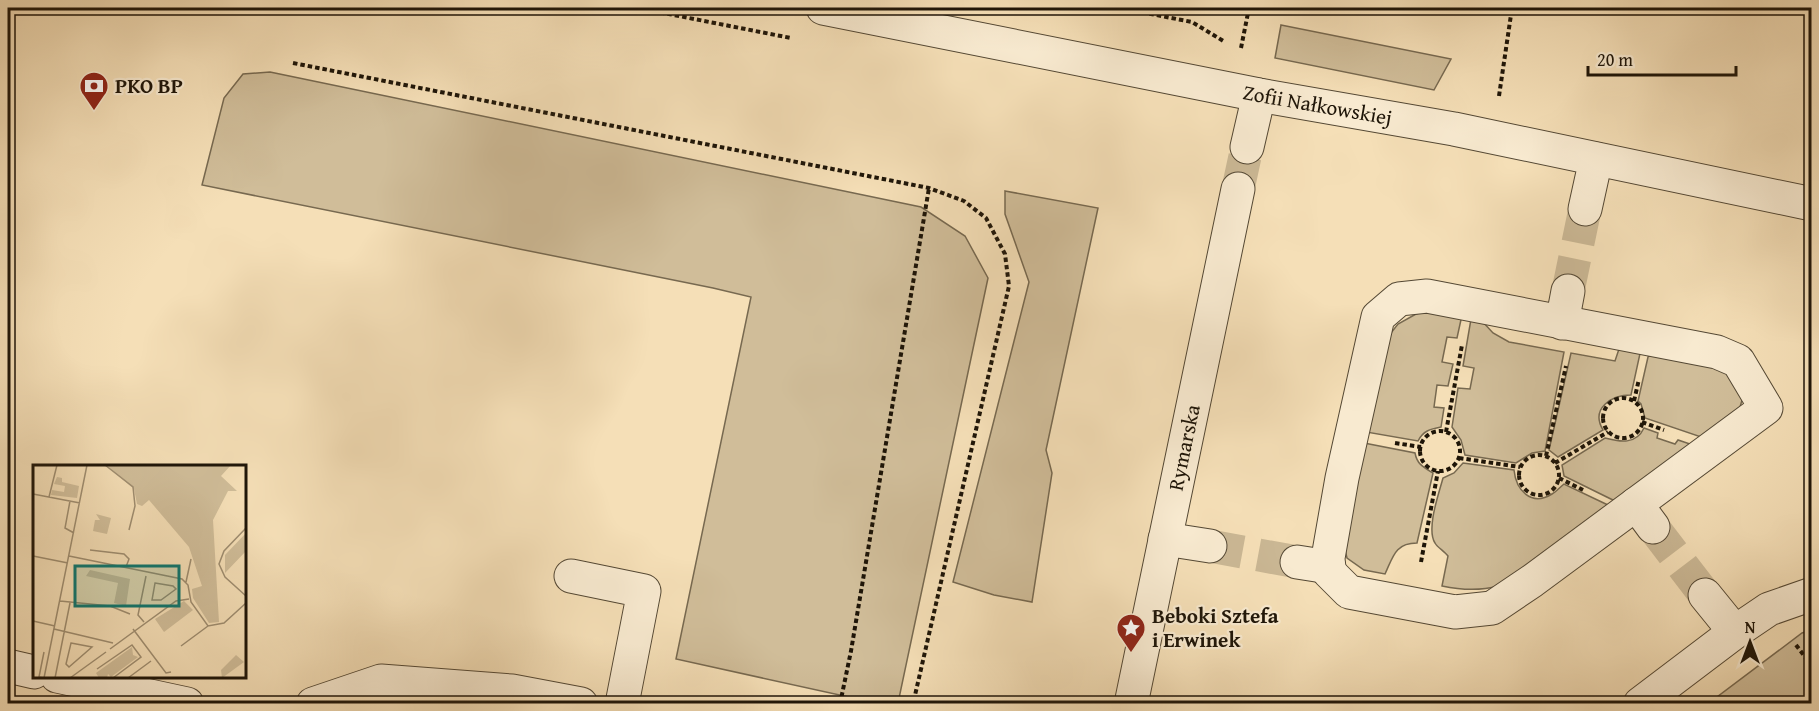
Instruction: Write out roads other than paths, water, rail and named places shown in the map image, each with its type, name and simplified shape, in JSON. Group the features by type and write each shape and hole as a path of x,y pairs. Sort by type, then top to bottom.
{"street":[{"name":"Zofii Nałkowskiej","path":"823,8 900,15 1259,95 1454,129 1812,204"},
{"path":"1247,147 1259,95"},
{"path":"1585,209 1596,159"},
{"name":"Rymarska","path":"1131,704 1237,196"},
{"path":"1568,291 1568,324"},
{"path":"1427,296 1568,324 1717,352 1738,361 1766,408 1645,516 1532,581 1492,608 1455,612 1349,592 1329,572 1313,564 1328,558 1342,478 1378,317 1399,299 1427,296"},
{"path":"1165,538 1210,546"},
{"path":"571,576 644,591 622,704"},
{"path":"1640,704 1768,609 1812,594"},
{"path":"1705,595 1735,632"},
{"path":"8,666 33,672"},
{"path":"66,678 187,704"},
{"path":"313,704 381,681 512,691 581,704"}],"tunnel":[{"path":"1238,189 1247,147"},
{"path":"1568,291 1585,209"},
{"path":"1653,527 1705,595"},
{"path":"1210,546 1297,562"}],"place":[{"name":"PKO BP","path":"94,112"},
{"name":"Beboki Sztefa i Erwinek","path":"1131,654"}]}
